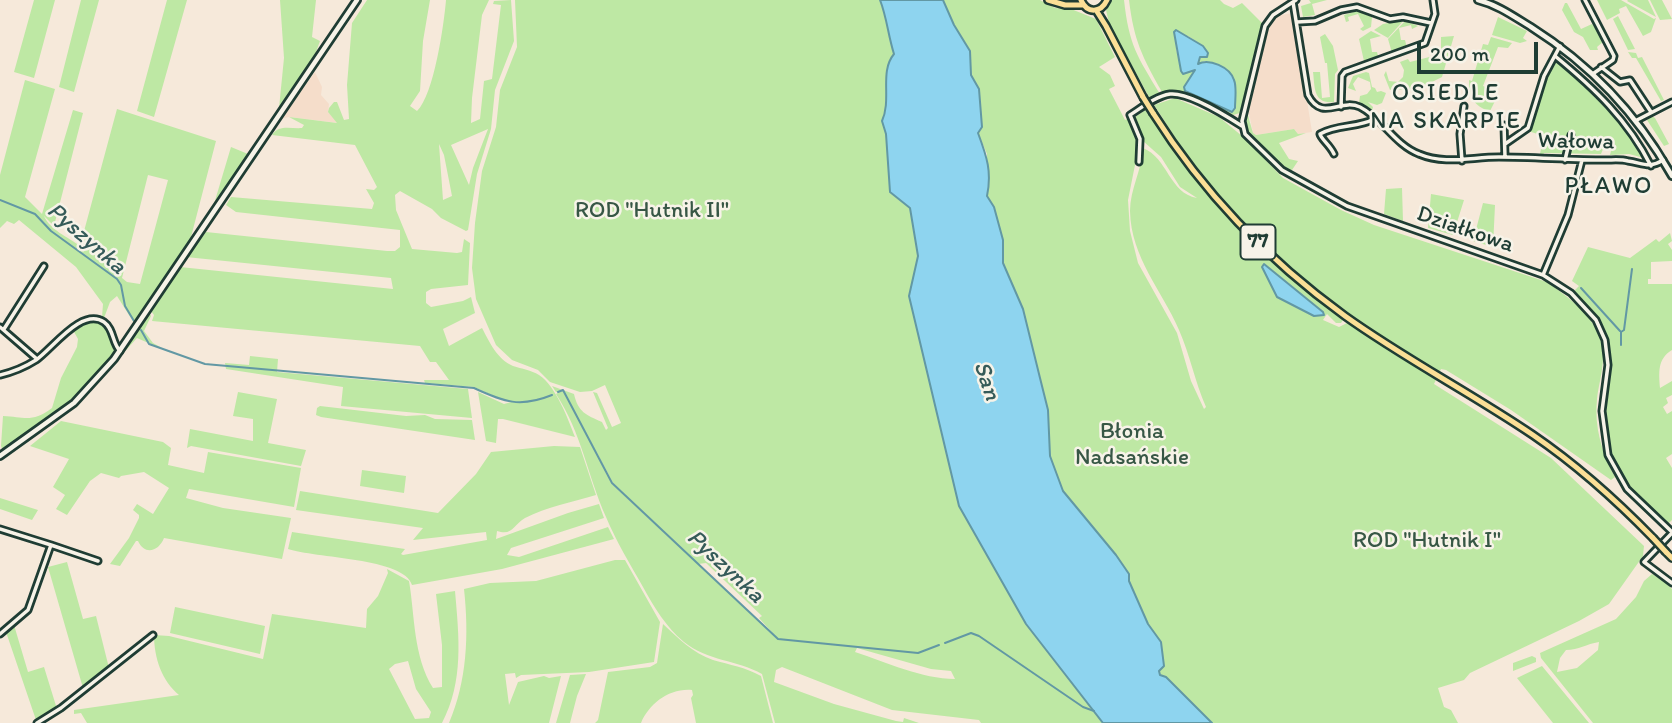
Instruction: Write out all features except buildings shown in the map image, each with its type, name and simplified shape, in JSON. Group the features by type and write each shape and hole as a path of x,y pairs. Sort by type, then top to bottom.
{"main road":[{"path":"1048,0 1061,4 1081,2 1088,9 1099,9 1107,0"},
{"name":"77","path":"1099,9 1153,113 1203,183 1276,260 1349,319 1507,418 1560,455 1612,498 1672,558"}],"street":[{"path":"0,456 74,403 120,351 357,0"},
{"path":"1341,107 1342,76 1345,72 1423,45 1427,41 1435,14 1433,0"},
{"path":"1478,0 1497,2 1594,73 1637,120 1672,176"},
{"path":"1585,0 1612,52 1613,60 1594,73"},
{"path":"1139,162 1140,139 1130,116 1163,96 1173,94 1185,97 1242,126 1265,24 1273,15 1295,1"},
{"name":"Wałowa","path":"1295,1 1308,94 1313,104 1321,108 1358,106 1412,151 1429,158 1462,161 1504,157 1619,160 1651,166"},
{"path":"1297,22 1315,21 1341,10 1357,7 1390,19 1403,17 1431,23"},
{"path":"1506,144 1528,128 1544,76 1560,46"},
{"path":"1555,56 1589,83 1609,104 1634,134 1651,166 1663,160"},
{"path":"1601,67 1620,82 1630,80 1651,112"},
{"path":"1637,120 1672,102"},
{"path":"1462,161 1460,134 1464,106"},
{"path":"1334,154 1330,144 1322,139 1320,134 1333,128 1366,123 1374,119"},
{"path":"1504,125 1504,157"},
{"name":"Działkowa","path":"1242,126 1245,134 1282,170 1347,206 1543,275 1568,290 1599,325 1605,340 1608,360 1602,411 1608,455 1627,489 1672,532 1644,562 1672,583"},
{"path":"1565,160 1571,135"},
{"path":"1543,275 1568,215 1582,160"},
{"path":"37,359 2,328 44,266"},
{"path":"0,375 20,369 37,359 76,324 86,319 101,320 108,325 120,351"},
{"path":"0,529 98,561"},
{"path":"0,634 28,610 51,545"},
{"path":"37,723 61,708 153,635"}],"shaded area":[{"path":"1293,13 1312,132 1298,134 1294,129 1256,135 1253,133 1248,108 1266,31 1269,22 1276,16"},
{"path":"315,72 322,87 321,95 329,104 328,112 338,123 289,117 281,119"}],"green space":[{"path":"34,0 55,0 34,78 14,72"},
{"path":"81,0 99,0 74,92 59,87"},
{"path":"167,0 187,0 154,117 137,111"},
{"path":"280,0 316,0 312,37 320,41 315,55 279,108 284,58"},
{"path":"367,0 430,0 423,41 420,91 410,106 417,111 423,103 433,75 446,0 489,0 482,15 471,123 480,119 484,81 492,79 501,5 493,4 494,1 511,0 514,41 495,90 491,129 477,174 468,230 441,218 432,209 400,191 395,195 396,210 412,249 457,253 462,252 464,239 470,243 468,285 431,289 426,292 426,303 431,307 471,297 475,313 443,329 449,346 482,328 503,359 513,366 536,373 551,387 575,437 498,419 496,443 486,441 478,392 504,404 515,401 505,401 474,387 425,383 424,380 449,380 436,362 430,362 420,346 152,321 154,315 151,311 180,267 393,289 391,278 186,257 206,232 387,251 395,251 400,247 400,230 236,212 226,205 231,197 372,209 374,203 366,189 374,190 377,187 355,145 272,135 282,128 302,128 304,125 289,117 337,123 328,112 334,102 337,102 344,120 349,119 347,85 352,23","holes":["488,129 473,168 469,185 451,145","439,144 444,155 452,196 443,200"]},
{"name":"ROD \"Hutnik II\"","path":"515,0 880,0 894,54 887,69 886,104 882,121 886,134 890,192 910,208 918,256 909,296 1026,624 1103,723 981,723 979,720 892,710 782,667 776,670 774,682 834,704 896,721 903,722 904,718 919,723 775,723 762,674 703,653 684,642 672,630 652,602 614,535 572,424 556,394 559,392 552,386 563,390 574,394 580,409 602,422 606,430 608,428 593,392 597,393 612,427 621,423 605,385 592,391 580,392 550,382 538,370 512,360 496,345 476,299 472,268 482,171 496,127 500,90 517,47","holes":["563,390 613,483 676,544 612,484","706,563 762,616 759,618 778,639 698,564","857,648 931,669 951,671 955,679 917,673 855,652"]},
{"path":"943,0 1040,0 1055,8 1071,9 1096,19 1115,57 1099,67 1110,75 1115,86 1109,89 1125,120 1129,118 1139,145 1128,200 1130,231 1138,263 1177,333 1191,381 1204,409 1206,407 1183,339 1141,259 1132,228 1131,203 1143,148 1158,159 1180,189 1197,198 1180,187 1161,157 1143,141 1135,117 1147,109 1204,187 1234,222 1266,255 1343,320 1336,323 1327,314 1323,320 1339,327 1349,322 1430,376 1433,370 1313,286 1284,263 1232,212 1194,165 1154,105 1175,98 1219,117 1242,136 1283,178 1341,210 1374,225 1547,282 1575,304 1588,317 1601,340 1603,365 1597,399 1597,420 1606,459 1615,477 1611,480 1511,410 1446,370 1441,369 1434,384 1551,458 1644,546 1643,556 1609,604 1470,673 1464,680 1438,688 1444,707 1451,710 1458,723 1212,723 1159,672 1161,643 1148,624 1129,581 1129,574 1063,491 1050,456 1048,410 1023,309 1003,263 1003,240 994,207 987,196 987,154 978,133 979,89 971,75 970,50 954,25"},
{"path":"1112,0 1124,0 1128,28 1135,50 1160,94 1150,99 1109,23 1106,10"},
{"path":"1129,0 1220,0 1233,8 1242,3 1262,23 1240,113 1233,115 1189,94 1162,92 1140,48 1133,27","holes":["1188,36 1203,46 1203,56 1197,64 1205,61 1222,71 1233,90 1235,103 1221,108 1188,93 1185,85 1196,69 1183,74 1176,49 1176,37"]},
{"path":"1309,0 1327,0 1312,4 1315,15 1303,17 1301,6 1311,3"},
{"path":"1597,0 1621,0 1656,18 1651,32 1643,36 1626,6 1607,20"},
{"path":"1628,0 1648,0 1656,17 1627,1"},
{"path":"1650,0 1662,0 1672,19 1660,20"},
{"path":"1565,3 1581,29 1592,24 1604,41 1597,47 1598,50 1590,50 1583,37 1574,32 1562,10"},
{"path":"1357,11 1372,17 1371,27 1363,31 1360,29 1364,26 1358,14 1348,17 1349,21 1346,22 1344,15"},
{"path":"1618,16 1635,49 1628,50 1613,19"},
{"path":"1498,17 1527,31 1523,38 1527,41 1520,43 1492,35"},
{"path":"1404,20 1388,38 1374,30 1383,24"},
{"path":"1405,21 1418,26 1412,29 1411,25 1399,28 1401,40 1405,40 1407,48 1392,53 1388,39"},
{"path":"1371,31 1381,36 1370,39 1372,52 1377,52 1378,56 1364,61 1359,39"},
{"path":"1325,34 1333,46 1338,70 1335,74 1334,102 1319,98 1314,84 1313,72 1320,72 1322,98 1330,97 1327,63 1320,37"},
{"path":"1454,36 1442,77 1418,89 1390,90 1384,75 1386,71 1389,81 1398,82 1403,77 1404,70 1400,62 1441,54 1441,37"},
{"path":"1491,37 1512,43 1508,48 1498,47 1483,86 1491,89 1489,97 1496,99 1490,111 1480,107 1474,100 1469,80 1472,81 1483,44 1488,45"},
{"path":"1628,52 1636,53 1638,58 1642,57 1664,100 1661,101 1636,58 1632,58"},
{"path":"1556,61 1604,106 1644,158 1629,154 1610,155 1612,147 1605,144 1601,154 1544,153 1542,158 1539,158 1544,136 1528,131 1547,77"},
{"path":"1369,73 1372,87 1377,92 1386,93 1382,103 1377,105 1368,102 1373,107 1372,111 1359,103 1360,96 1371,89 1370,82 1358,77 1353,84 1356,91 1348,88 1353,76"},
{"path":"25,80 55,89 25,197 42,214 73,110 83,113 54,226 44,216 55,229 80,246 117,109 216,141 191,237 134,323 117,296 110,302 104,318 102,317 103,304 76,267 19,220 14,224 7,221 0,228 0,175","holes":["148,175 168,180 140,284 127,282 122,278"]},
{"path":"1247,112 1256,135 1294,129 1298,134 1306,133 1279,143 1289,159 1298,161 1290,173 1246,132"},
{"path":"1652,116 1669,144 1664,146 1647,120"},
{"path":"231,147 248,154 214,204"},
{"path":"1402,188 1403,221 1384,214 1386,189"},
{"path":"1431,194 1464,200 1453,235 1428,228"},
{"path":"1483,203 1495,205 1493,247 1473,241"},
{"path":"1670,233 1672,241 1668,244 1672,250 1672,261 1651,262 1651,279 1648,279 1648,284 1672,284 1672,350 1661,362 1659,372 1660,388 1672,381 1672,395 1666,398 1668,403 1663,407 1667,414 1672,411 1672,454 1666,458 1672,468 1672,520 1668,524 1628,485 1610,456 1604,407 1607,343 1602,328 1591,311 1573,292 1579,286 1572,281 1588,247 1630,258 1656,239 1659,242"},
{"path":"150,314 144,331 153,343 171,353 137,338 118,359"},
{"path":"89,321 105,326 115,352 64,406 3,451 3,416 34,417 52,408 61,378 77,347 78,339 73,330 81,323"},
{"path":"250,356 278,359 277,372 468,389 472,418 341,406 343,387 226,369 225,363 249,365"},
{"path":"238,392 277,399 268,443 306,450 301,466 191,446 187,448 190,429 253,441 253,419 233,416"},
{"path":"320,406 406,416 425,415 435,419 472,420 475,440 321,417 316,415"},
{"path":"61,421 163,442 171,448 168,465 204,473 208,452 301,468 294,507 189,489 186,498 223,508 291,518 282,559 164,538 159,546 152,550 144,549 136,541 120,566 110,564 129,538 139,518 133,510 137,504 153,514 169,488 144,472 119,478 101,473 90,481 67,515 56,509 65,495 53,487 69,459 30,446"},
{"path":"554,446 580,447 596,495 533,514 510,531 497,531 496,539 599,504 604,518 511,548 507,555 519,557 608,527 614,539 502,569 412,585 406,576 377,564 288,549 292,532 405,549 401,554 403,555 487,540 486,532 413,540 423,528 296,510 300,491 438,513 476,474 491,452"},
{"path":"362,470 406,476 404,493 360,486"},
{"path":"0,498 38,510 32,520 0,509"},
{"path":"615,560 625,560 660,622 654,662 589,672 521,675 516,678 515,673 505,674 509,705 518,682 544,676 561,676 549,723 449,723 460,691 465,657 464,589 490,583 536,581"},
{"path":"67,562 83,619 96,616 109,668 83,688 48,567"},
{"path":"387,569 409,581 418,649 426,676 433,688 442,687 442,645 436,594 455,591 457,675 442,723 87,723 81,713 74,714 74,710 179,695 160,668 154,635 169,636 263,659 272,614 366,628 367,609 378,596 388,573","holes":["408,661 416,689 431,712 429,718 415,719 389,669 395,664"]},
{"path":"1652,574 1672,589 1672,723 1593,723 1541,658 1540,653 1616,619 1636,597 1644,581","holes":["1599,642 1598,650 1577,668 1557,672 1560,658 1566,650"]},
{"path":"175,607 265,626 260,654 170,633"},
{"path":"663,624 699,653 761,676 773,723 696,723 692,690 684,690 661,699 649,710 641,723 595,723 598,720 608,672 650,667 657,663"},
{"path":"14,625 28,672 44,667 57,709 36,720 6,632"},
{"path":"1532,656 1536,658 1536,662 1513,671 1513,663"},
{"path":"1542,666 1589,723 1553,723 1517,678"},
{"path":"586,674 570,723 556,723 570,675"}],"water":[{"name":"San","path":"880,0 943,0 970,51 971,75 979,89 982,127 978,133 989,172 987,196 994,207 1003,240 1003,263 1023,309 1048,410 1050,456 1063,491 1129,574 1129,581 1148,624 1161,642 1164,666 1159,671 1160,675 1166,677 1212,723 1103,723 1026,624 959,506 909,296 918,256 910,208 890,192 886,134 882,121 886,104 887,69 894,54"},
{"path":"1176,30 1203,46 1208,53 1207,57 1200,57 1198,64 1213,63 1232,75 1236,90 1235,108 1232,112 1185,91 1184,87 1195,70 1183,74 1181,71 1174,32"},
{"path":"1264,264 1324,315 1314,316 1277,297 1262,267"}],"waterway":[{"name":"Pyszynka","path":"0,200 35,214 51,231 117,279 121,285 125,306 134,321"},
{"path":"1621,345 1632,269"},
{"path":"1581,288 1620,331"},
{"name":"Pyszynka","path":"141,330 149,344 205,364 474,388 512,402 531,401 552,395"},
{"name":"Pyszynka","path":"558,392 563,390 612,483 778,639 918,653 939,645"},
{"name":"Pyszynka","path":"945,643 971,633 979,636 1083,707 1094,711"}],"district":[{"name":"OSIEDLE NA SKARPIE","path":"1446,108"},
{"name":"PŁAWO","path":"1609,187"}],"park label":[{"name":"Błonia Nadsańskie","path":"1132,445"},
{"name":"ROD \"Hutnik I\"","path":"1427,541"}]}
